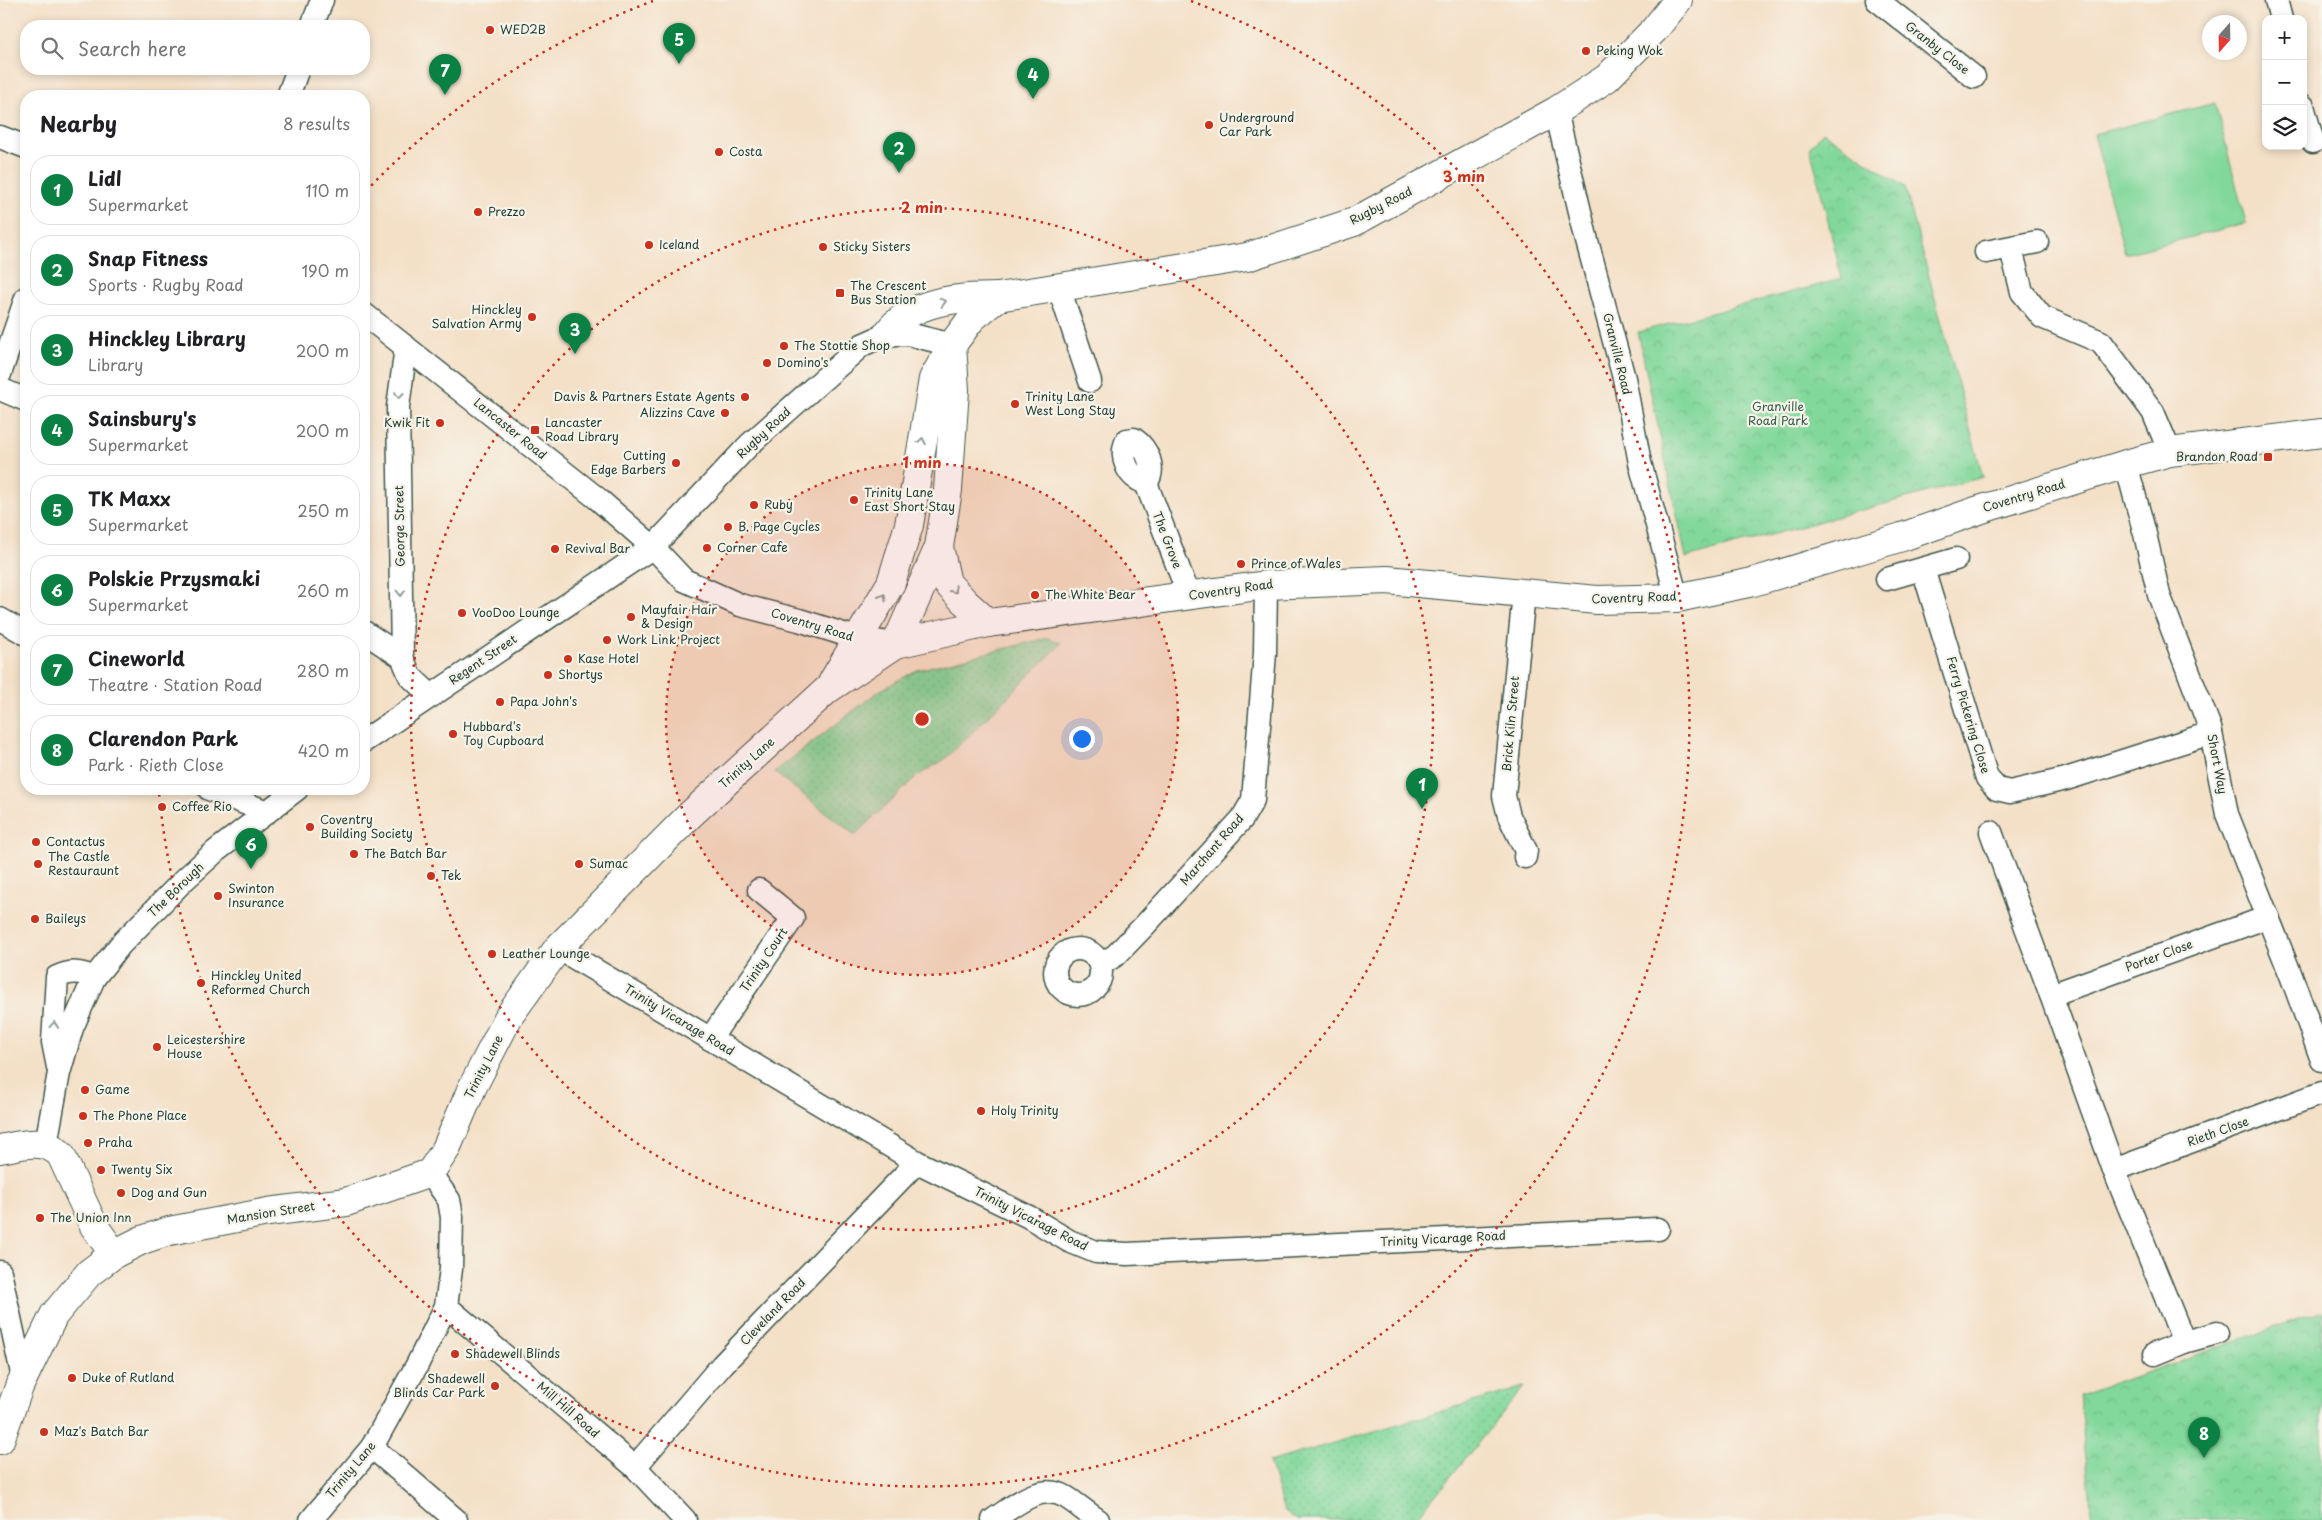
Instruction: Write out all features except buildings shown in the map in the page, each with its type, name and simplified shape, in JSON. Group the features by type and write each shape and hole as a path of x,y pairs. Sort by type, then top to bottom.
{"main road":[{"name":"Rugby Road","path":"887,334 895,322 908,314 944,301 968,297 998,297 1247,257 1354,222 1556,111 1607,78 1655,29 1678,0"},
{"path":"896,644 939,547 948,490 955,397 952,345 972,318 998,297"},
{"name":"Trinity Lane","path":"828,689 891,583 909,524 933,380 952,345"},
{"name":"Coventry Road","path":"896,644 988,622 1266,584 1387,580 1597,600 1677,598 1753,582 2126,464 2170,452 2322,434"},
{"path":"939,547 947,583 988,622"},
{"name":"Trinity Lane","path":"430,1173 446,1149 472,1088 510,1016 558,948 691,814 828,689 896,644"},
{"path":"0,1149 29,1143 46,1144 54,1148 61,1155 94,1226 114,1254"},
{"name":"Mansion Street","path":"0,1440 23,1378 54,1315 89,1273 114,1254 142,1240 169,1231 268,1212 346,1202 430,1173"}],"street":[{"path":"314,20 322,0"},
{"name":"Granby Close","path":"1877,0 1974,77"},
{"path":"2276,0 2279,15"},
{"path":"290,90 296,75"},
{"name":"Granville Road","path":"1556,111 1587,240 1624,378 1640,464 1677,598"},
{"path":"2307,120 2313,142"},
{"path":"0,137 20,145"},
{"path":"1986,252 2010,249 2037,242"},
{"path":"2010,249 2022,292 2042,317 2101,342 2153,412 2170,452"},
{"path":"1058,288 1090,381"},
{"path":"0,374 20,316"},
{"name":"Lancaster Road","path":"370,319 560,469 653,547"},
{"name":"Rugby Road","path":"653,547 750,444 862,345 887,334 908,334 952,345"},
{"name":"George Street","path":"406,347 398,407 402,657 410,676 430,695"},
{"path":"0,390 20,398"},
{"name":"Short Way","path":"2126,464 2146,534 2159,595 2211,733 2227,814 2322,1060"},
{"name":"The Grove","path":"1146,483 1189,596"},
{"name":"Coventry Road","path":"653,547 684,580 740,605 800,620 858,639 896,644"},
{"name":"Regent Street","path":"370,737 653,547"},
{"path":"1887,579 1956,558"},
{"name":"Ferry Pickering Close","path":"1923,569 1987,778 1997,790 2010,792 2066,779 2211,733"},
{"name":"Marchant Road","path":"1100,965 1116,955 1145,925 1242,818 1253,800 1265,653 1266,584"},
{"name":"Brick Kiln Street","path":"1524,593 1504,796 1509,816 1528,854"},
{"path":"0,619 20,631"},
{"path":"370,636 402,657"},
{"path":"224,795 267,812 289,795"},
{"name":"The Borough","path":"46,1144 59,1073 75,1021 94,978 121,944 184,880 267,812"},
{"path":"1990,832 2114,1170 2184,1342"},
{"name":"Trinity Court","path":"710,1039 792,918 759,890"},
{"name":"Porter Close","path":"2051,995 2268,917"},
{"name":"Trinity Vicarage Road","path":"558,948 917,1162 1030,1217 1068,1241 1096,1252 1127,1254 1658,1229"},
{"name":"The Borough","path":"59,1073 52,1042 57,977 70,971 94,978"},
{"name":"Rieth Close","path":"2114,1170 2322,1093"},
{"name":"Cleveland Road","path":"636,1467 722,1365 917,1162"},
{"name":"Trinity Lane","path":"311,1520 372,1447 417,1366 446,1306 451,1269 452,1217 449,1200 430,1173"},
{"path":"0,1272 23,1378"},
{"name":"Mill Hill Road","path":"446,1306 636,1467 684,1520"},
{"path":"2155,1354 2184,1342 2217,1333"},
{"path":"372,1447 456,1520"},
{"path":"993,1520 1020,1501 1041,1492 1064,1496 1098,1520"}],"green space":[{"path":"2215,103 2246,223 2125,254 2094,134"},
{"name":"Granville Road Park","path":"1823,132 1905,187 1983,477 1686,558 1638,332 1842,279 1810,147"},
{"path":"1048,638 1062,643 945,759 917,776 855,835 774,772 879,691 917,670"},
{"path":"2322,1311 2322,1520 2093,1520 2079,1396"},
{"path":"1524,1387 1415,1520 1296,1520 1284,1511 1269,1462"}],"place":[{"name":"WED2B","path":"490,30"},
{"name":"Peking Wok","path":"1586,51"},
{"name":"TK Maxx","path":"679,64"},
{"name":"Cineworld","path":"445,95"},
{"name":"Sainsbury's","path":"1033,99"},
{"name":"Underground Car Park","path":"1209,125"},
{"name":"Costa","path":"719,152"},
{"name":"Snap Fitness","path":"899,173"},
{"name":"Prezzo","path":"478,212"},
{"name":"Iceland","path":"649,245"},
{"name":"Sticky Sisters","path":"823,247"},
{"name":"The Crescent Bus Station","path":"840,293"},
{"name":"Hinckley Salvation Army","path":"532,317"},
{"name":"The Stottie Shop","path":"784,346"},
{"name":"Hinckley Library","path":"575,354"},
{"name":"Domino's","path":"767,363"},
{"name":"Davis & Partners Estate Agents","path":"745,397"},
{"name":"Trinity Lane West Long Stay","path":"1015,404"},
{"name":"Alizzins Cave","path":"725,413"},
{"name":"Kwik Fit","path":"440,423"},
{"name":"Lancaster Road Library","path":"535,430"},
{"name":"Brandon Road","path":"2268,457"},
{"name":"Cutting Edge Barbers","path":"676,463"},
{"name":"Trinity Lane East Short Stay","path":"854,500"},
{"name":"Ruby","path":"754,505"},
{"name":"B. Page Cycles","path":"728,527"},
{"name":"Corner Cafe","path":"707,548"},
{"name":"Revival Bar","path":"555,549"},
{"name":"Prince of Wales","path":"1241,564"},
{"name":"The White Bear","path":"1035,595"},
{"name":"VooDoo Lounge","path":"462,613"},
{"name":"Mayfair Hair & Design","path":"631,617"},
{"name":"Work Link Project","path":"607,640"},
{"name":"Kase Hotel","path":"568,659"},
{"name":"Shortys","path":"548,675"},
{"name":"Papa John's","path":"500,702"},
{"name":"Hubbard's Toy Cupboard","path":"453,734"},
{"name":"Coffee Rio","path":"162,807"},
{"name":"Lidl","path":"1422,809"},
{"name":"Coventry Building Society","path":"310,827"},
{"name":"Contactus","path":"36,842"},
{"name":"The Batch Bar","path":"354,854"},
{"name":"The Castle Restauraunt","path":"38,864"},
{"name":"Sumac","path":"579,864"},
{"name":"Polskie Przysmaki","path":"251,869"},
{"name":"Tek","path":"431,876"},
{"name":"Swinton Insurance","path":"218,896"},
{"name":"Baileys","path":"35,919"},
{"name":"Leather Lounge","path":"492,954"},
{"name":"Hinckley United Reformed Church","path":"201,983"},
{"name":"Leicestershire House","path":"157,1047"},
{"name":"Game","path":"85,1090"},
{"name":"Holy Trinity","path":"981,1111"},
{"name":"The Phone Place","path":"83,1116"},
{"name":"Praha","path":"88,1143"},
{"name":"Twenty Six","path":"101,1170"},
{"name":"Dog and Gun","path":"121,1193"},
{"name":"The Union Inn","path":"40,1218"},
{"name":"Shadewell Blinds","path":"455,1354"},
{"name":"Duke of Rutland","path":"72,1378"},
{"name":"Shadewell Blinds Car Park","path":"495,1386"},
{"name":"Maz's Batch Bar","path":"44,1432"},
{"name":"Clarendon Park","path":"2204,1458"}]}
